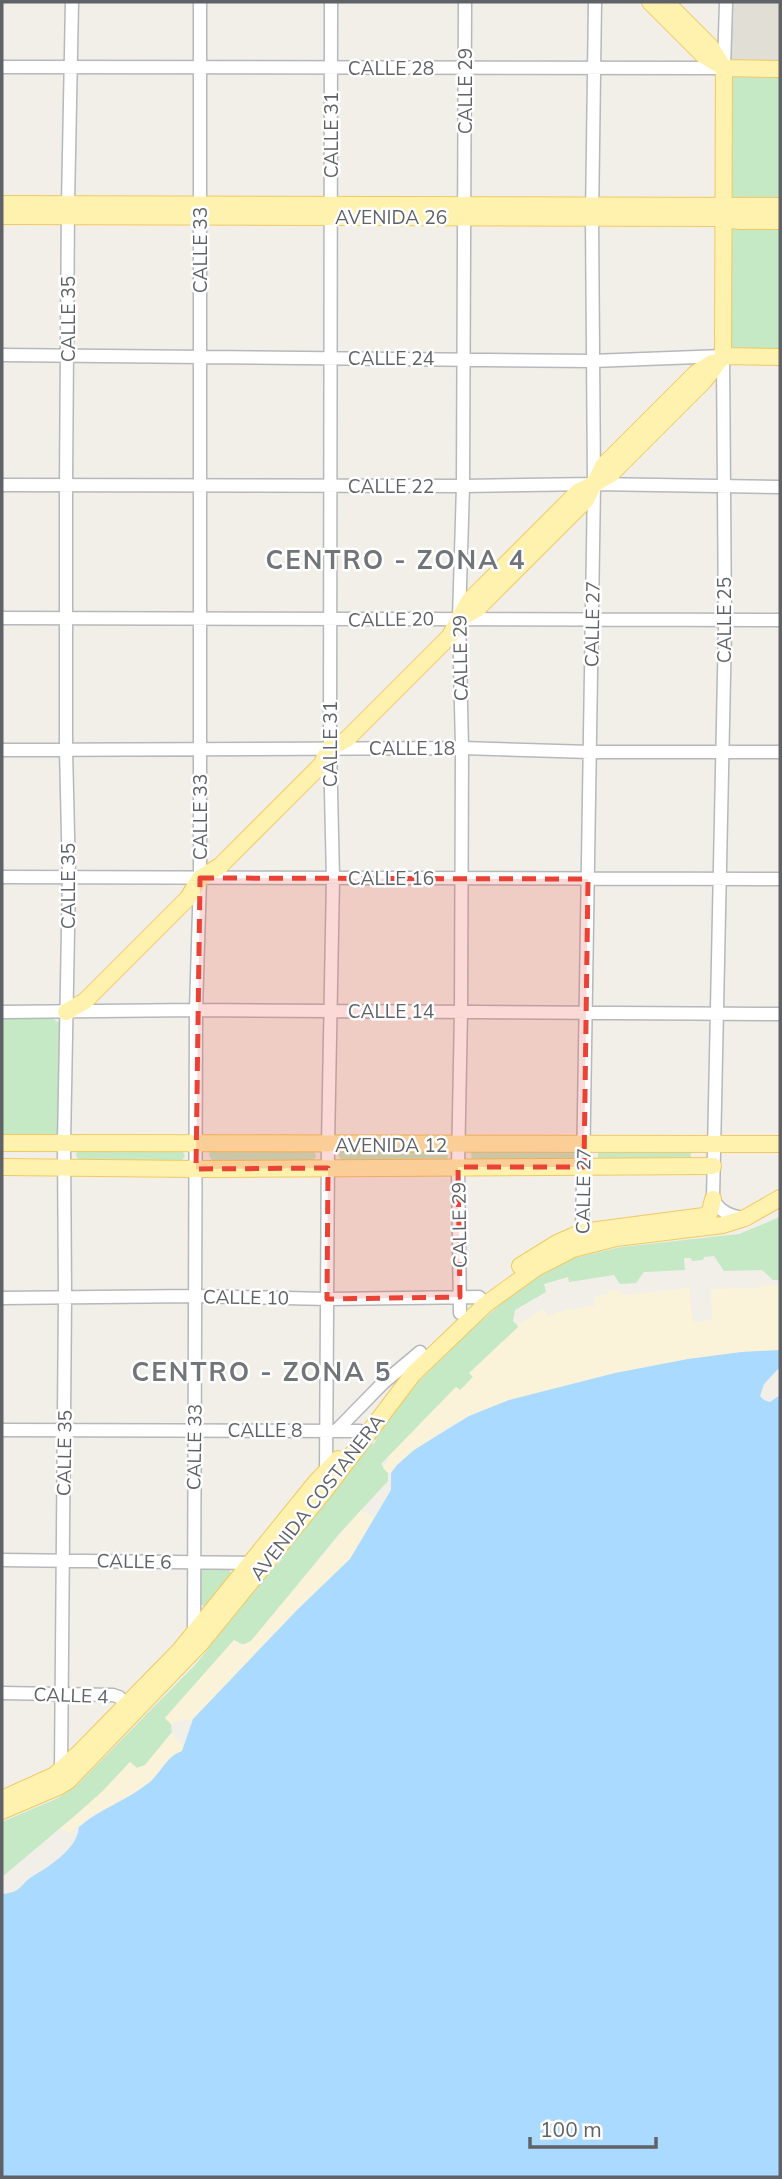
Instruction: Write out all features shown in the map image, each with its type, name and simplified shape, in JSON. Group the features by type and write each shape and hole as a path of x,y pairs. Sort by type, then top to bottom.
{"main road":[{"path":"650,2 703,55 724,68"},
{"path":"666,2 710,46 724,68"},
{"name":"CALLE 28","path":"724,68 780,69"},
{"name":"CALLE 25","path":"723,356 724,68"},
{"name":"AVENIDA 26","path":"2,204 68,210 725,213 780,206"},
{"name":"AVENIDA 26","path":"2,216 68,210"},
{"name":"AVENIDA 26","path":"725,213 780,221"},
{"path":"66,1012 78,993 180,890 200,878 212,858 313,757 330,748 339,731 442,628 459,619 469,601 578,492 594,484 603,466 696,373 723,356"},
{"name":"CALLE 24","path":"723,356 780,356"},
{"name":"AVENIDA 12","path":"2,1143 780,1144"},
{"name":"AVENIDA 12","path":"2,1167 195,1169 713,1166"},
{"name":"AVENIDA COSTANERA","path":"2,1811 68,1781 194,1633 258,1563 413,1374 482,1301 528,1260 557,1243 712,1227 745,1218 780,1198"},
{"name":"AVENIDA COSTANERA","path":"582,1239 616,1226 700,1217 710,1212 713,1199"},
{"name":"AVENIDA COSTANERA","path":"327,1479 388,1391 420,1352 460,1314 482,1301"},
{"name":"AVENIDA COSTANERA","path":"2,1799 61,1771 131,1708 201,1643 258,1563"}],"street":[{"name":"CALLE 35","path":"61,1771 64,1143 69,877 66,485 72,2"},
{"name":"CALLE 33","path":"194,1633 196,1010 200,878 200,2"},
{"name":"CALLE 31","path":"327,1479 332,1430 327,1299 333,878 330,748 331,2"},
{"name":"CALLE 29","path":"460,1314 458,1144 463,748 459,619 463,486 465,2"},
{"name":"CALLE 27","path":"582,1239 594,484 592,212 595,2"},
{"name":"CALLE 25","path":"724,68 726,2"},
{"name":"CALLE 28","path":"2,67 724,68"},
{"name":"CALLE 24","path":"2,355 592,361 723,356"},
{"name":"CALLE 25","path":"713,1199 724,621 723,356"},
{"name":"CALLE 22","path":"2,485 594,484 780,487"},
{"name":"CALLE 20","path":"2,618 780,620"},
{"name":"CALLE 18","path":"2,750 463,748 590,752 780,752"},
{"name":"CALLE 16","path":"2,877 780,879"},
{"name":"CALLE 14","path":"2,1012 196,1010 780,1014"},
{"path":"713,1199 725,1213 745,1218"},
{"name":"CALLE 10","path":"2,1297 460,1297 482,1301"},
{"path":"332,1430 420,1352"},
{"name":"CALLE 8","path":"2,1430 360,1431"},
{"name":"CALLE 6","path":"2,1560 258,1563"},
{"name":"CALLE 4","path":"2,1693 113,1695 131,1708"}],"highlighted area":[{"path":"200,878 588,879 584,1167 458,1167 460,1297 327,1299 328,1168 196,1169"}],"shaded area":[{"path":"732,2 780,2 780,64 731,63"}],"green space":[{"path":"731,76 780,76 780,201 730,201"},
{"path":"730,226 780,227 780,352 729,351"},
{"path":"2,1019 53,1019 60,1023 59,1136 2,1139"},
{"path":"691,1148 691,1163 600,1162 598,1158 598,1151"},
{"path":"445,1149 447,1160 342,1161 338,1155 340,1150"},
{"path":"574,1149 574,1160 477,1163 471,1156 473,1150"},
{"path":"77,1150 182,1150 185,1156 181,1162 79,1161"},
{"path":"210,1150 314,1150 316,1156 313,1162 212,1161"},
{"path":"780,1217 780,1280 773,1280 762,1270 724,1271 714,1256 692,1261 691,1258 684,1258 685,1270 644,1272 636,1283 620,1284 614,1275 569,1282 568,1277 544,1284 546,1292 515,1310 513,1321 519,1327 470,1373 473,1377 460,1391 456,1387 381,1464 388,1473 388,1481 339,1534 252,1640 244,1645 234,1640 165,1718 171,1724 172,1732 145,1765 137,1768 130,1762 96,1798 2,1877 2,1822 58,1798 77,1785 196,1664 376,1441 413,1387 503,1302 541,1275 574,1258 621,1247 739,1234"},
{"path":"229,1567 231,1575 208,1604 204,1606 198,1603 199,1568"}],"sand":[{"path":"761,1285 780,1285 780,1350 741,1352 509,1400 449,1426 404,1458 391,1473 383,1468 387,1458 456,1387 460,1390 473,1377 469,1373 518,1327 518,1324 544,1309 547,1316 572,1308 573,1310 596,1305 594,1297 618,1289 624,1295 689,1288 693,1322 712,1320 711,1289 760,1288"},
{"path":"361,1510 374,1518 350,1559 275,1634 268,1633 273,1636 268,1642 193,1719 177,1721 172,1725 165,1718 234,1640 241,1645 250,1642"},
{"path":"171,1734 182,1743 182,1751 174,1754 153,1779 136,1792 93,1815 70,1833 60,1829 105,1789 130,1762 137,1768 145,1765"}],"water":[{"path":"780,1350 780,1367 764,1384 760,1396 770,1402 780,1395 780,2177 2,2177 2,1894 15,1891 53,1863 73,1843 79,1827 96,1814 142,1788 172,1757 182,1751 193,1719 297,1610 350,1559 391,1490 391,1473 397,1465 414,1450 469,1416 509,1400 615,1373 688,1359"}],"district":[{"name":"CENTRO - ZONA 4","path":"396,559"},
{"name":"CENTRO - ZONA 5","path":"262,1371"}]}
